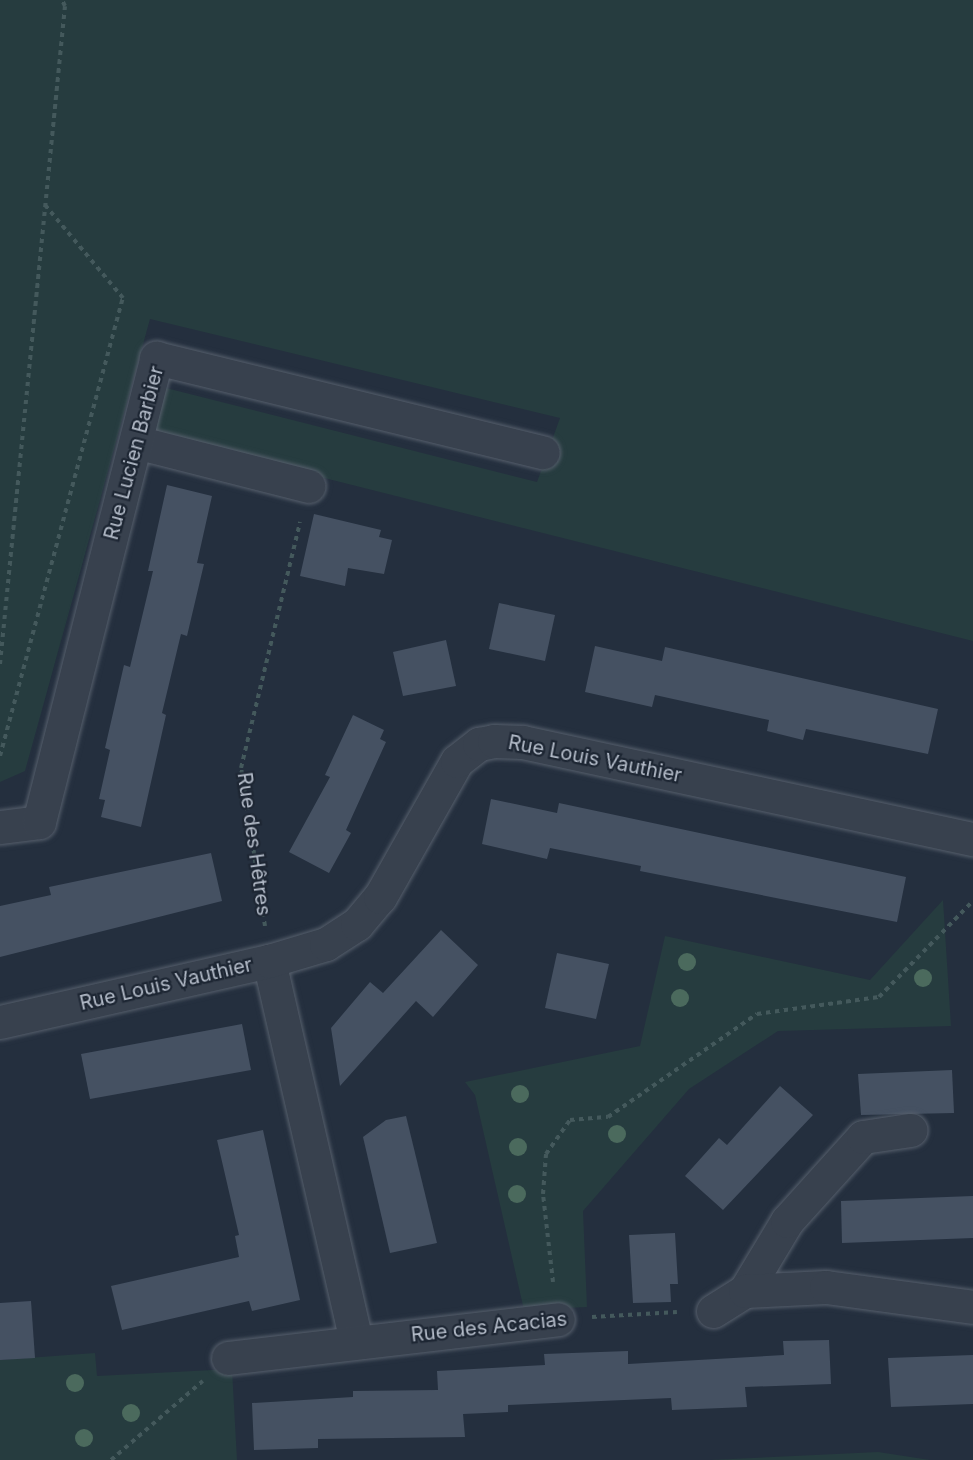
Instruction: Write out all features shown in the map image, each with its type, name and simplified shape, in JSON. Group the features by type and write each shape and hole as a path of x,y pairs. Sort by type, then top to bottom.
{"street":[{"name":"Rue Lucien Barbier","path":"0,827 39,822 156,358 543,452"},
{"path":"136,442 308,486"},
{"name":"Rue Louis Vauthier","path":"0,1022 269,961 319,947 357,924 389,885 446,775 467,751 494,741 523,742 973,839"},
{"path":"269,961 356,1342"},
{"path":"713,1311 745,1291 787,1221 863,1137 910,1130"},
{"path":"745,1291 849,1287 973,1307"},
{"name":"Rue des Acacias","path":"228,1358 558,1318"}],"path":[{"path":"0,664 65,6 62,0"},
{"path":"0,756 123,298 45,205"},
{"name":"Rue des Hêtres","path":"269,961 241,768 308,486"},
{"path":"558,1318 543,1194 546,1154 570,1120 608,1117 757,1014 879,997 973,902"},
{"name":"Rue des Acacias","path":"558,1318 713,1311"},
{"path":"111,1460 228,1358"}],"green space":[{"path":"0,0 973,0 973,641 153,435 158,386 537,482 560,418 150,319 25,771 0,782"},
{"path":"943,900 951,1026 778,1031 689,1089 583,1211 587,1307 524,1310 475,1095 465,1082 640,1046 665,936 870,980"},
{"path":"95,1353 97,1376 232,1369 237,1460 0,1460 0,1360"},
{"path":"878,1452 930,1460 710,1460"}],"building":[{"path":"167,485 212,496 197,563 204,564 187,636 181,634 162,713 166,715 141,827 101,817 105,800 99,799 110,750 105,748 124,665 130,667 153,571 148,571"},
{"path":"314,514 381,530 379,537 392,540 384,574 348,568 345,586 300,576"},
{"path":"499,603 555,615 545,661 489,649"},
{"path":"446,640 456,686 403,696 393,652"},
{"path":"595,646 662,661 665,647 938,709 928,754 806,729 803,740 767,731 769,720 655,695 652,707 585,692"},
{"path":"353,715 384,730 380,739 386,742 346,830 351,833 329,873 289,852 330,777 325,775"},
{"path":"491,799 557,813 559,803 906,877 897,922 640,871 641,866 550,848 547,859 482,844"},
{"path":"211,853 222,901 0,957 0,906 51,895 49,887"},
{"path":"441,930 478,965 433,1017 416,1001 340,1086 331,1028 370,982 383,993"},
{"path":"557,953 609,964 596,1019 545,1008"},
{"path":"242,1024 251,1070 90,1099 81,1054"},
{"path":"952,1070 954,1113 861,1115 858,1074"},
{"path":"780,1086 813,1115 723,1210 685,1176 719,1138 727,1145"},
{"path":"406,1116 437,1243 390,1253 363,1137 386,1120"},
{"path":"263,1130 300,1300 252,1311 249,1301 122,1330 111,1286 239,1257 235,1236 239,1235 217,1140"},
{"path":"973,1196 973,1238 842,1243 841,1201"},
{"path":"675,1233 678,1284 670,1284 671,1302 633,1303 629,1235"},
{"path":"31,1301 35,1358 0,1360 0,1303"},
{"path":"829,1340 831,1384 745,1387 747,1407 672,1410 671,1398 508,1405 508,1412 463,1414 465,1437 318,1439 318,1448 254,1450 252,1403 353,1397 353,1391 438,1390 437,1371 545,1365 544,1354 628,1351 628,1364 784,1355 783,1341"},
{"path":"973,1355 973,1404 891,1407 888,1358"}]}
